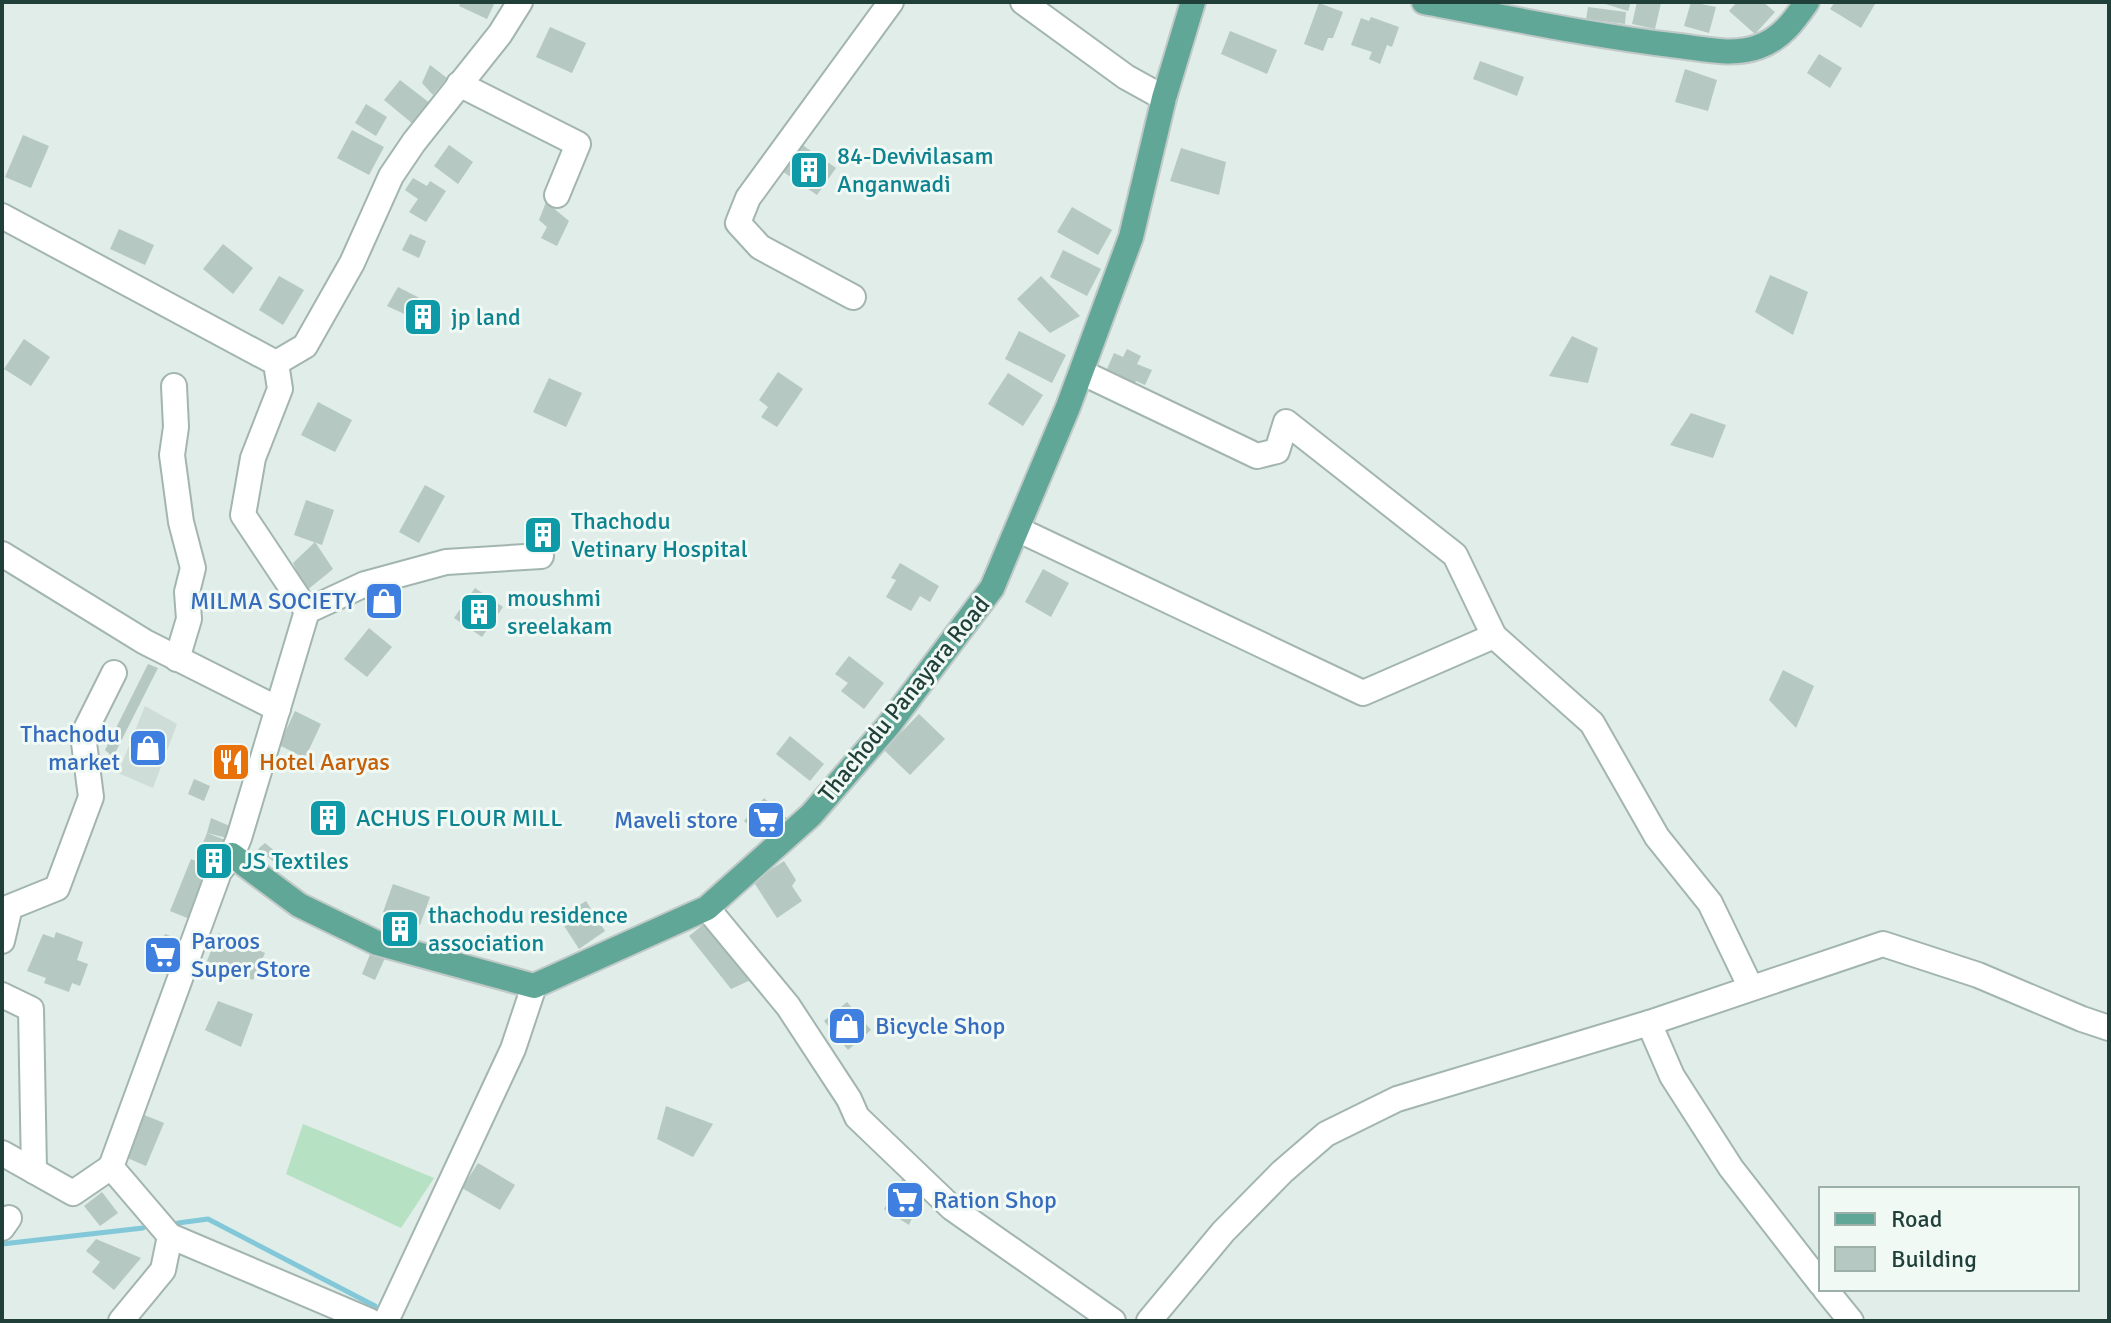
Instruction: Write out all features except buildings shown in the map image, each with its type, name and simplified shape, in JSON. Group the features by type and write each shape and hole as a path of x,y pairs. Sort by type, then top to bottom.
{"main road":[{"name":"Thachodu Panayara Road","path":"534,986 707,908 811,815 888,726 992,588 1081,372 1131,237 1164,98 1193,2"},
{"path":"1424,2 1639,41 1724,52 1759,47 1777,37 1792,25 1807,2"},
{"path":"232,855 299,905 377,943 534,986"}],"street":[{"path":"276,363 305,346 352,263 391,176 500,34 520,2"},
{"path":"853,297 760,247 738,223 748,198 891,2"},
{"path":"1023,2 1126,77 1164,98"},
{"path":"459,84 578,144 557,195"},
{"path":"2,216 276,363"},
{"path":"276,363 280,389 253,458 243,515 307,611"},
{"path":"1081,372 1257,456 1277,451 1286,422 1455,555 1494,636 1592,723 1657,837 1710,903 1751,988"},
{"path":"174,386 176,427 172,455 181,522 193,568 187,592 189,619 177,659"},
{"path":"1017,529 1363,693 1494,636"},
{"path":"2,554 145,642 278,709"},
{"path":"2,1153 73,1193 111,1167 219,872 232,855 307,611 365,584 446,562 541,556"},
{"path":"2,941 10,907 57,888 91,797 83,735 114,673"},
{"path":"707,908 788,1006 849,1099 857,1117 952,1208 1113,1321"},
{"path":"1149,1321 1223,1232 1282,1172 1326,1134 1397,1099 1649,1023 1883,944 1978,975 2109,1028"},
{"path":"386,1321 513,1049 534,986"},
{"path":"2,995 31,1009 34,1171"},
{"path":"1649,1023 1672,1076 1731,1168 1819,1281"},
{"path":"111,1167 170,1236 370,1321"},
{"path":"121,1321 163,1270 170,1236"},
{"path":"1827,1291 1851,1321"}],"shaded area":[{"name":"Thachodu market","path":"145,706 177,724 153,788 118,773"}],"green space":[{"path":"303,1124 434,1178 401,1228 286,1174"}],"waterway":[{"path":"178,1223 208,1219 375,1306"},
{"path":"2,1244 143,1228"}],"place":[{"name":"84-Devivilasam Anganwadi","path":"809,170"},
{"name":"jp land","path":"423,317"},
{"name":"Thachodu Vetinary Hospital","path":"543,535"},
{"name":"MILMA SOCIETY","path":"384,601"},
{"name":"moushmi sreelakam","path":"479,612"},
{"name":"Thachodu market","path":"148,748"},
{"name":"Hotel Aaryas","path":"231,762"},
{"name":"ACHUS FLOUR MILL","path":"328,818"},
{"name":"Maveli store","path":"766,820"},
{"name":"JS Textiles","path":"214,861"},
{"name":"thachodu residence association","path":"400,929"},
{"name":"Paroos Super Store","path":"163,955"},
{"name":"Bicycle Shop","path":"847,1026"},
{"name":"Ration Shop","path":"905,1200"}]}
